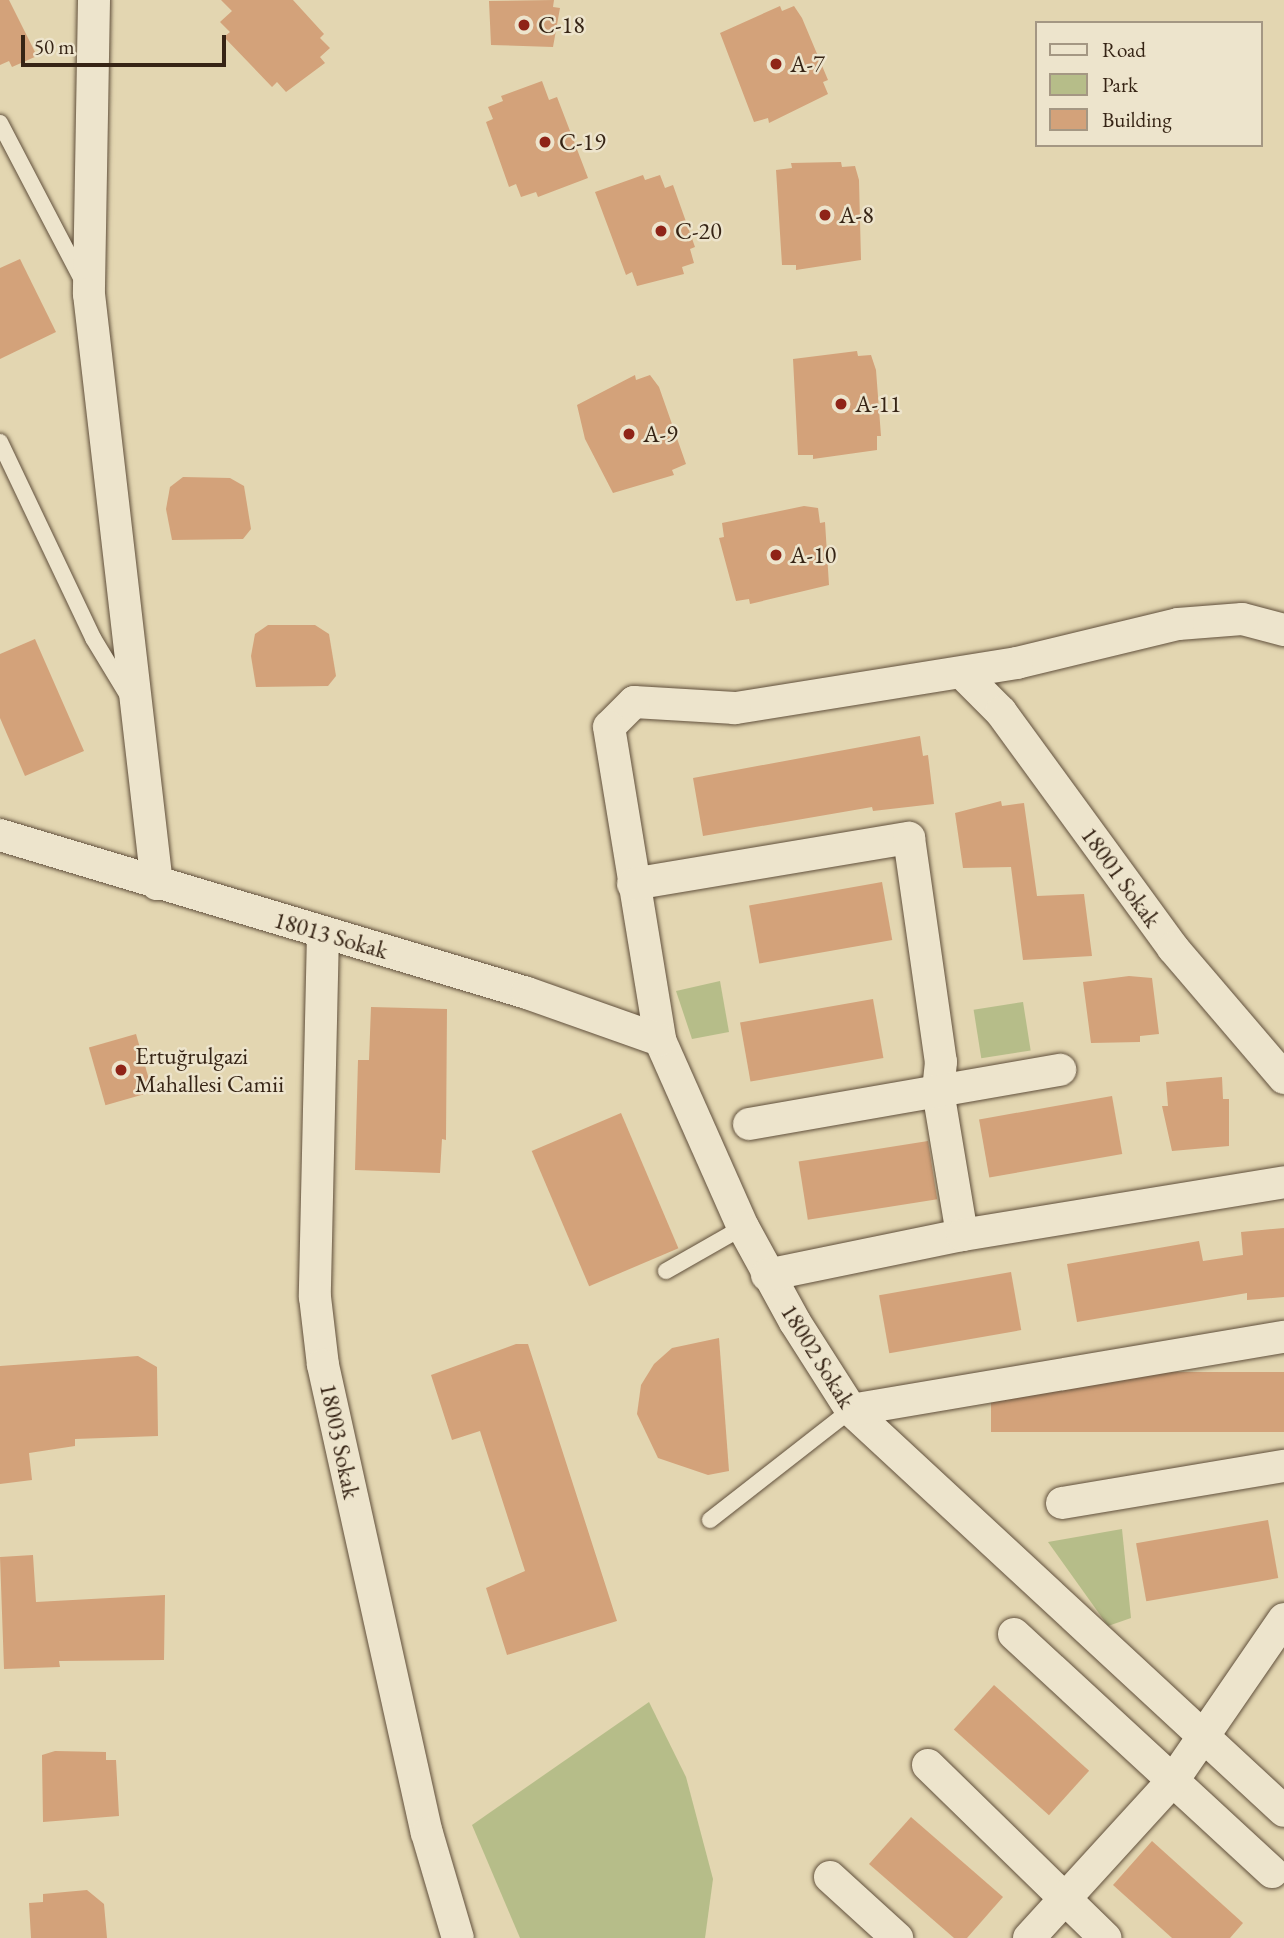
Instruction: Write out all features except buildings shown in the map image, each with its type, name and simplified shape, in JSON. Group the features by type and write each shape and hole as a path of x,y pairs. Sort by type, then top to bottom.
{"street":[{"path":"94,0 89,294 134,706 157,884"},
{"path":"962,673 1178,624 1241,619 1283,629"},
{"name":"18002 Sokak","path":"962,673 735,708 634,702 609,727 660,1040 767,1275 850,1410 1284,1811"},
{"name":"18001 Sokak","path":"962,673 1001,712 1173,948 1284,1078"},
{"name":"18013 Sokak","path":"0,835 527,993 660,1040"},
{"path":"634,884 909,838 941,1062 939,1091 962,1235"},
{"name":"18003 Sokak","path":"323,933 316,1297 323,1365 427,1833 458,1938"},
{"path":"749,1124 1060,1070"},
{"path":"767,1275 962,1235 1284,1182"},
{"path":"850,1410 1284,1337"},
{"path":"1062,1503 1284,1466"},
{"path":"1029,1938 1174,1779 1284,1619"},
{"path":"1014,1634 1272,1872"},
{"path":"928,1765 1063,1900 1105,1938"},
{"path":"830,1877 897,1938"}],"lane":[{"path":"0,123 89,294"},
{"path":"0,442 93,638 134,706"},
{"path":"666,1271 743,1227"},
{"path":"710,1520 850,1410"}],"green space":[{"path":"720,981 729,1032 692,1039 676,991"},
{"path":"1023,1002 1031,1050 981,1058 974,1010"},
{"path":"1122,1529 1131,1618 1108,1626 1048,1542"},
{"path":"649,1702 686,1777 713,1879 705,1938 520,1938 472,1825"}],"place":[{"name":"C-18","path":"524,25"},
{"name":"A-7","path":"776,64"},
{"name":"C-19","path":"545,142"},
{"name":"A-8","path":"825,215"},
{"name":"C-20","path":"661,231"},
{"name":"A-11","path":"841,404"},
{"name":"A-9","path":"629,434"},
{"name":"A-10","path":"776,555"},
{"name":"Ertuğrulgazi Mahallesi Camii","path":"121,1070"}]}
